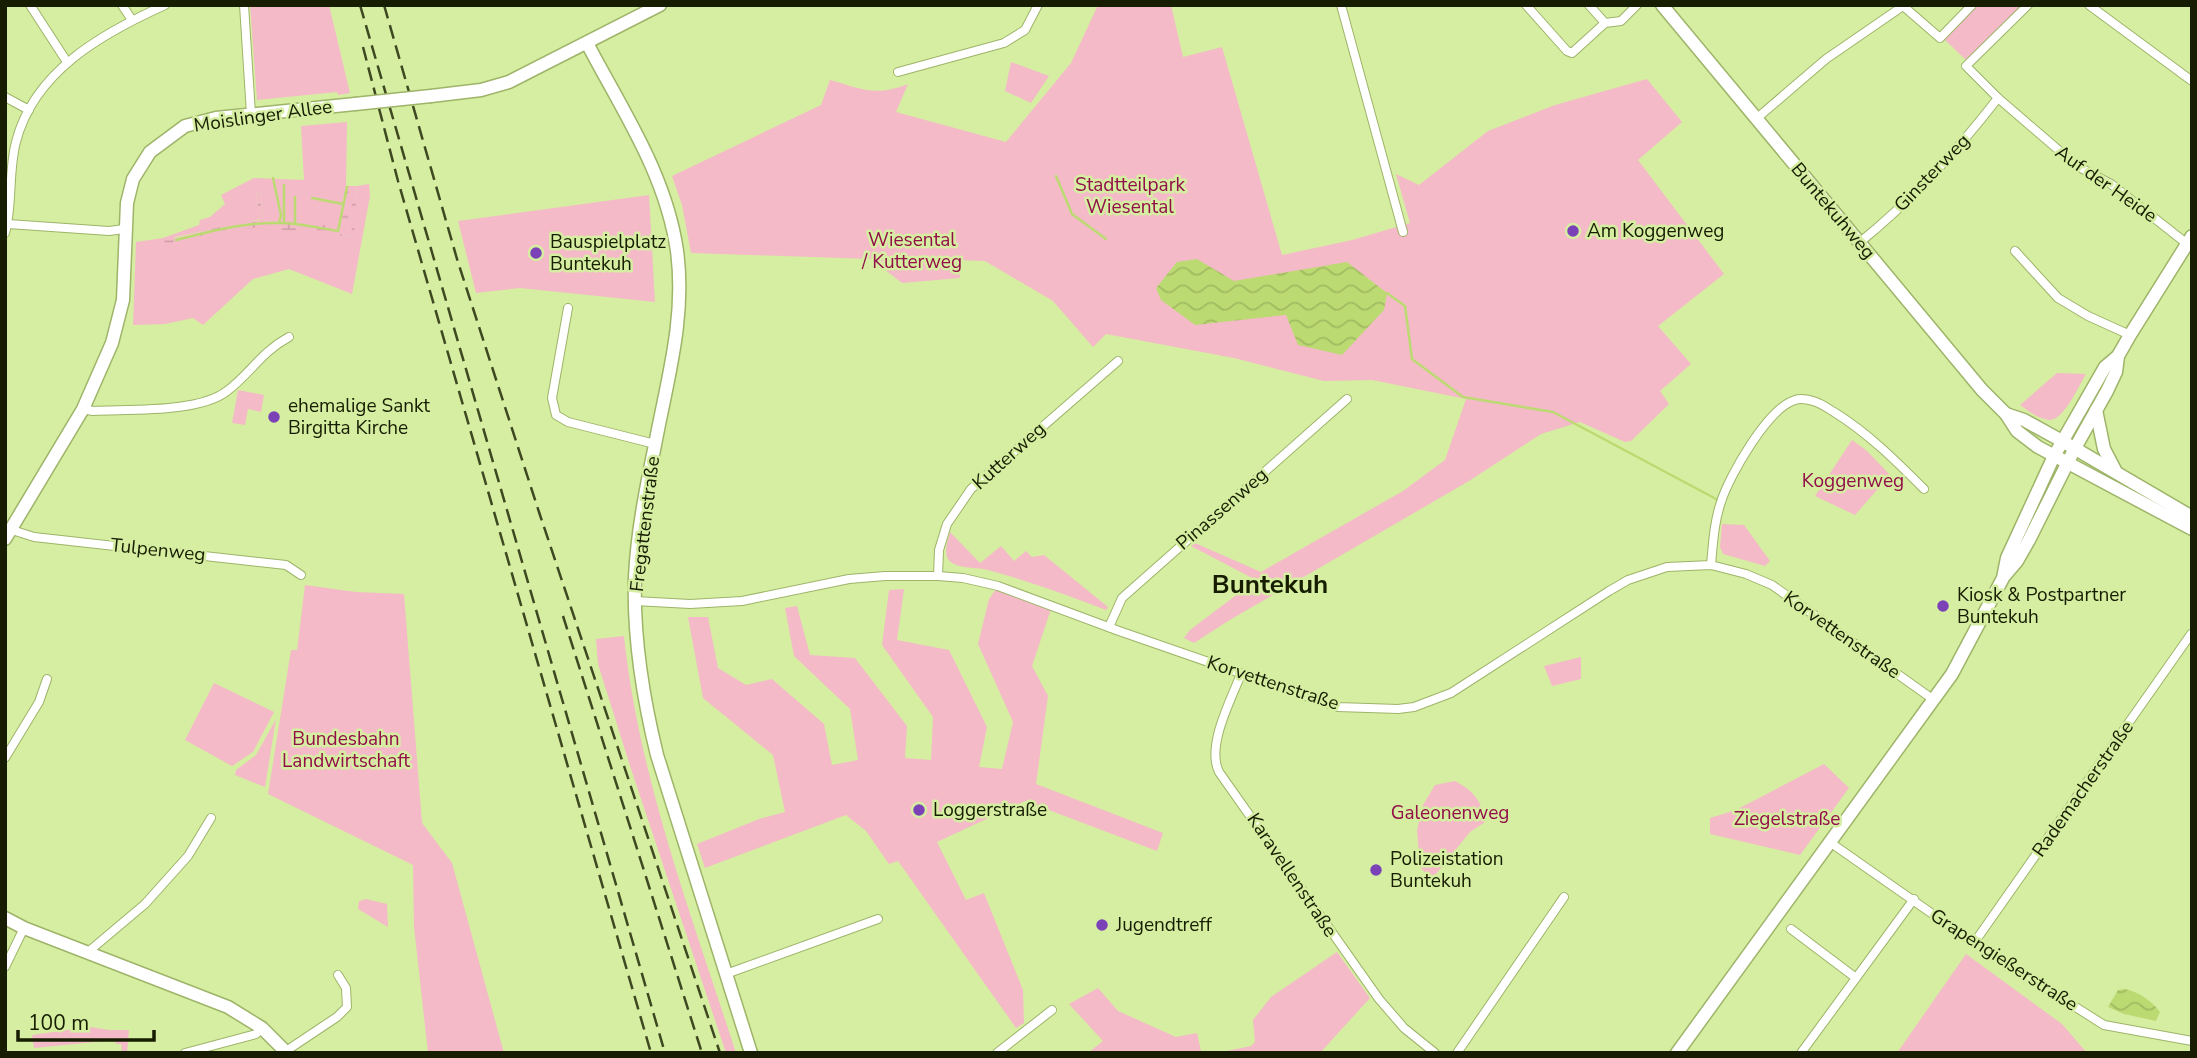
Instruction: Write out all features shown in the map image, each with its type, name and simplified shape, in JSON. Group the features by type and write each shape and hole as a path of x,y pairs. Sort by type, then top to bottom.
{"main road":[{"name":"Moislinger Allee","path":"9,535 83,409 116,331 123,300 127,203 133,179 150,152 185,126 216,118 481,90 509,82 660,5"},
{"name":"Buntekuhweg","path":"1662,5 2017,430 2054,456 2192,529"},
{"name":"Fregattenstraße","path":"587,43 660,182 674,235 680,279 679,322 637,554 635,601 643,685 652,736 666,788 751,1053"},
{"path":"2003,578 2007,558 2062,440 2105,367 2118,356 2189,239"},
{"path":"1677,1053 1934,700 1969,645 2003,578 2029,540 2116,372 2118,356"},
{"path":"2096,410 2104,449 2115,471"},
{"name":"Buntekuhweg","path":"2006,414 2024,420 2062,440 2192,517"},
{"path":"14,923 228,1007 262,1028 287,1052"}],"street":[{"path":"30,5 67,62"},
{"path":"122,5 132,20"},
{"path":"124,229 6,229 8,179 16,141 29,110 46,84 67,62 99,39 166,5"},
{"path":"244,5 251,114"},
{"path":"898,72 1004,43 1024,30 1038,5"},
{"path":"1341,5 1403,232"},
{"path":"1526,5 1567,51 1573,53 1605,23 1621,21 1637,5"},
{"path":"1589,5 1605,23"},
{"path":"1756,119 1826,59 1902,6 1940,38 1972,5"},
{"name":"Auf der Heide","path":"2028,5 1966,66 1998,98 2077,166 2111,184 2189,239"},
{"path":"2089,5 2192,82"},
{"path":"5,97 29,110"},
{"name":"Ginsterweg","path":"1860,243 1910,198 1971,134 1998,98"},
{"path":"2015,251 2058,298 2088,316 2130,335"},
{"path":"568,308 552,398 556,415 568,422 655,444"},
{"path":"83,409 195,406 228,391 271,347 289,337"},
{"name":"Kutterweg","path":"938,576 939,551 947,524 971,489 1118,361"},
{"path":"1711,565 1721,500 1737,466 1764,426 1797,398 1817,402 1849,421 1879,445 1924,489"},
{"name":"Pinassenweg","path":"1109,627 1122,598 1347,399"},
{"name":"Tulpenweg","path":"9,535 286,565 301,575"},
{"name":"Korvettenstraße","path":"635,601 690,604 733,601 849,579 938,576 998,586 1338,707 1398,709 1414,707 1451,692 1628,580 1667,567 1711,565 1746,574 1772,585 1934,700"},
{"name":"Rademacherstraße","path":"1974,943 2191,634"},
{"name":"Karavellenstraße","path":"1241,674 1215,744 1214,762 1219,772 1379,999 1404,1028 1435,1053"},
{"path":"5,758 40,702 47,679"},
{"path":"88,952 145,904 188,856 211,818"},
{"name":"Grapengießerstraße","path":"1831,843 1974,943 2104,1025 2192,1041"},
{"path":"1457,1053 1564,897"},
{"path":"1801,1053 1913,899"},
{"path":"726,974 878,919"},
{"path":"5,967 14,923"},
{"path":"1791,929 1856,978"},
{"path":"287,1052 347,1007 345,988 338,975"},
{"path":"997,1053 1052,1010"},
{"path":"185,1053 256,1034 262,1028"}],"green space":[{"path":"250,5 329,5 350,93 257,100"},
{"name":"Stadtteilpark Wiesental","path":"1098,5 1171,5 1183,57 1222,47 1282,255 1352,240 1410,223 1396,174 1419,185 1488,131 1555,105 1647,79 1682,122 1638,160 1724,274 1658,326 1691,364 1660,391 1669,404 1631,441 1625,442 1580,422 1541,434 1469,481 1194,643 1184,638 1190,630 1256,580 1191,546 1195,543 1261,572 1403,491 1445,460 1466,399 1372,380 1324,381 1234,358 1106,334 1093,347 1053,301 985,261 958,260 960,278 902,283 871,259 691,253 682,205 672,176 821,105 830,80 877,91 908,84 896,112 1006,142 1071,63"},
{"path":"1976,5 2022,5 1966,60 1943,38"},
{"path":"1011,62 1049,76 1031,103 1005,91"},
{"path":"347,122 346,186 338,225 302,225 288,220 264,222 260,192 256,193 260,219 175,237 168,246 194,237 250,227 287,228 353,237 357,186 369,184 370,196 352,294 289,269 253,279 203,325 193,318 165,324 133,325 136,242 163,238 199,225 200,220 210,217 225,204 221,195 254,178 304,180 301,126"},
{"path":"346,186 357,186 354,237 267,227 209,234 167,247 164,241 240,222 260,220 256,193 260,192 264,222 278,221 280,215 285,215 288,220 302,225 338,225"},
{"name":"Bauspielplatz Buntekuh","path":"649,195 655,302 520,288 476,293 458,221"},
{"path":"2057,373 2086,374 2060,415 2055,419 2045,419 2020,405"},
{"path":"238,390 264,395 261,412 248,409 245,425 232,423"},
{"name":"Koggenweg","path":"1852,440 1890,475 1855,515 1815,496"},
{"path":"1722,524 1744,525 1770,561 1765,566 1723,554 1720,547"},
{"path":"950,532 980,563 1001,546 1014,561 1026,551 1032,557 1044,555 1108,607 1106,610 988,570 954,564 948,559 946,552"},
{"name":"Bundesbahn Landwirtschaft","path":"305,585 356,592 404,594 422,823 452,863 504,1053 428,1053 414,927 413,865 268,794 291,650 297,650"},
{"path":"998,586 1052,606 1032,666 1048,696 1036,784 1163,833 1157,851 1025,801 937,842 966,900 984,893 1023,990 1024,1023 1016,1028 898,861 889,864 866,831 846,815 705,868 697,844 759,819 785,812 773,755 703,698 688,617 708,617 718,668 746,685 772,679 824,724 832,765 858,760 850,709 794,656 785,608 797,606 810,655 855,658 907,726 905,758 931,760 933,717 882,645 889,590 904,589 897,640 949,650 987,727 979,767 1002,769 1013,722 978,644 989,599"},
{"path":"624,636 631,689 654,795 736,1053 726,1053 598,664 596,639"},
{"path":"1581,657 1581,679 1552,686 1544,666"},
{"path":"214,683 274,712 253,752 232,766 185,740"},
{"path":"276,719 265,787 235,775 236,770 256,755"},
{"name":"Ziegelstraße","path":"1824,764 1849,788 1800,855 1710,834 1710,818 1736,810"},
{"name":"Galeonenweg","path":"1455,781 1476,797 1485,822 1470,832 1436,874 1429,877 1420,867 1417,830 1423,805 1435,785"},
{"path":"366,899 387,904 388,927 358,909 359,901"},
{"path":"1337,952 1370,998 1320,1053 1217,1053 1251,1046 1255,1042 1253,1020 1271,997"},
{"path":"1966,954 2062,1024 2087,1053 1897,1053"},
{"path":"1098,988 1118,1011 1176,1037 1197,1033 1201,1051 1204,1053 1088,1053 1103,1041 1069,1004"},
{"path":"90,1027 129,1030 127,1053 122,1053 121,1044 116,1044 115,1040 34,1048 32,1035"}],"water":[{"path":"1197,259 1234,281 1347,262 1387,293 1384,310 1342,355 1298,345 1286,315 1195,325 1161,300 1156,288 1177,262"},
{"path":"2124,989 2139,994 2153,1004 2160,1012 2156,1021 2124,1014 2108,1007 2118,990"}],"waterway":[{"path":"1056,176 1072,214 1106,239"},
{"path":"273,178 281,215 279,223"},
{"path":"284,185 284,223"},
{"path":"176,240 227,228 266,223 338,231 347,187"},
{"path":"295,197 295,224"},
{"path":"312,198 343,204"},
{"path":"1387,293 1405,306 1412,359 1463,397 1553,412 1718,500"}],"railway":[{"path":"360,5 665,1053"},
{"path":"384,5 457,259 720,1053"},
{"path":"363,47 398,181 651,1053"},
{"path":"563,616 702,1053"}],"place":[{"name":"Am Koggenweg","path":"1573,231"},
{"name":"Bauspielplatz Buntekuh","path":"536,253"},
{"name":"ehemalige Sankt Birgitta Kirche","path":"274,417"},
{"name":"Kiosk & Postpartner Buntekuh","path":"1943,606"},
{"name":"Loggerstraße","path":"919,810"},
{"name":"Polizeistation Buntekuh","path":"1376,870"},
{"name":"Jugendtreff","path":"1102,925"}],"district":[{"name":"Buntekuh","path":"1270,584"}],"park label":[{"name":"Wiesental / Kutterweg","path":"912,251"}]}
